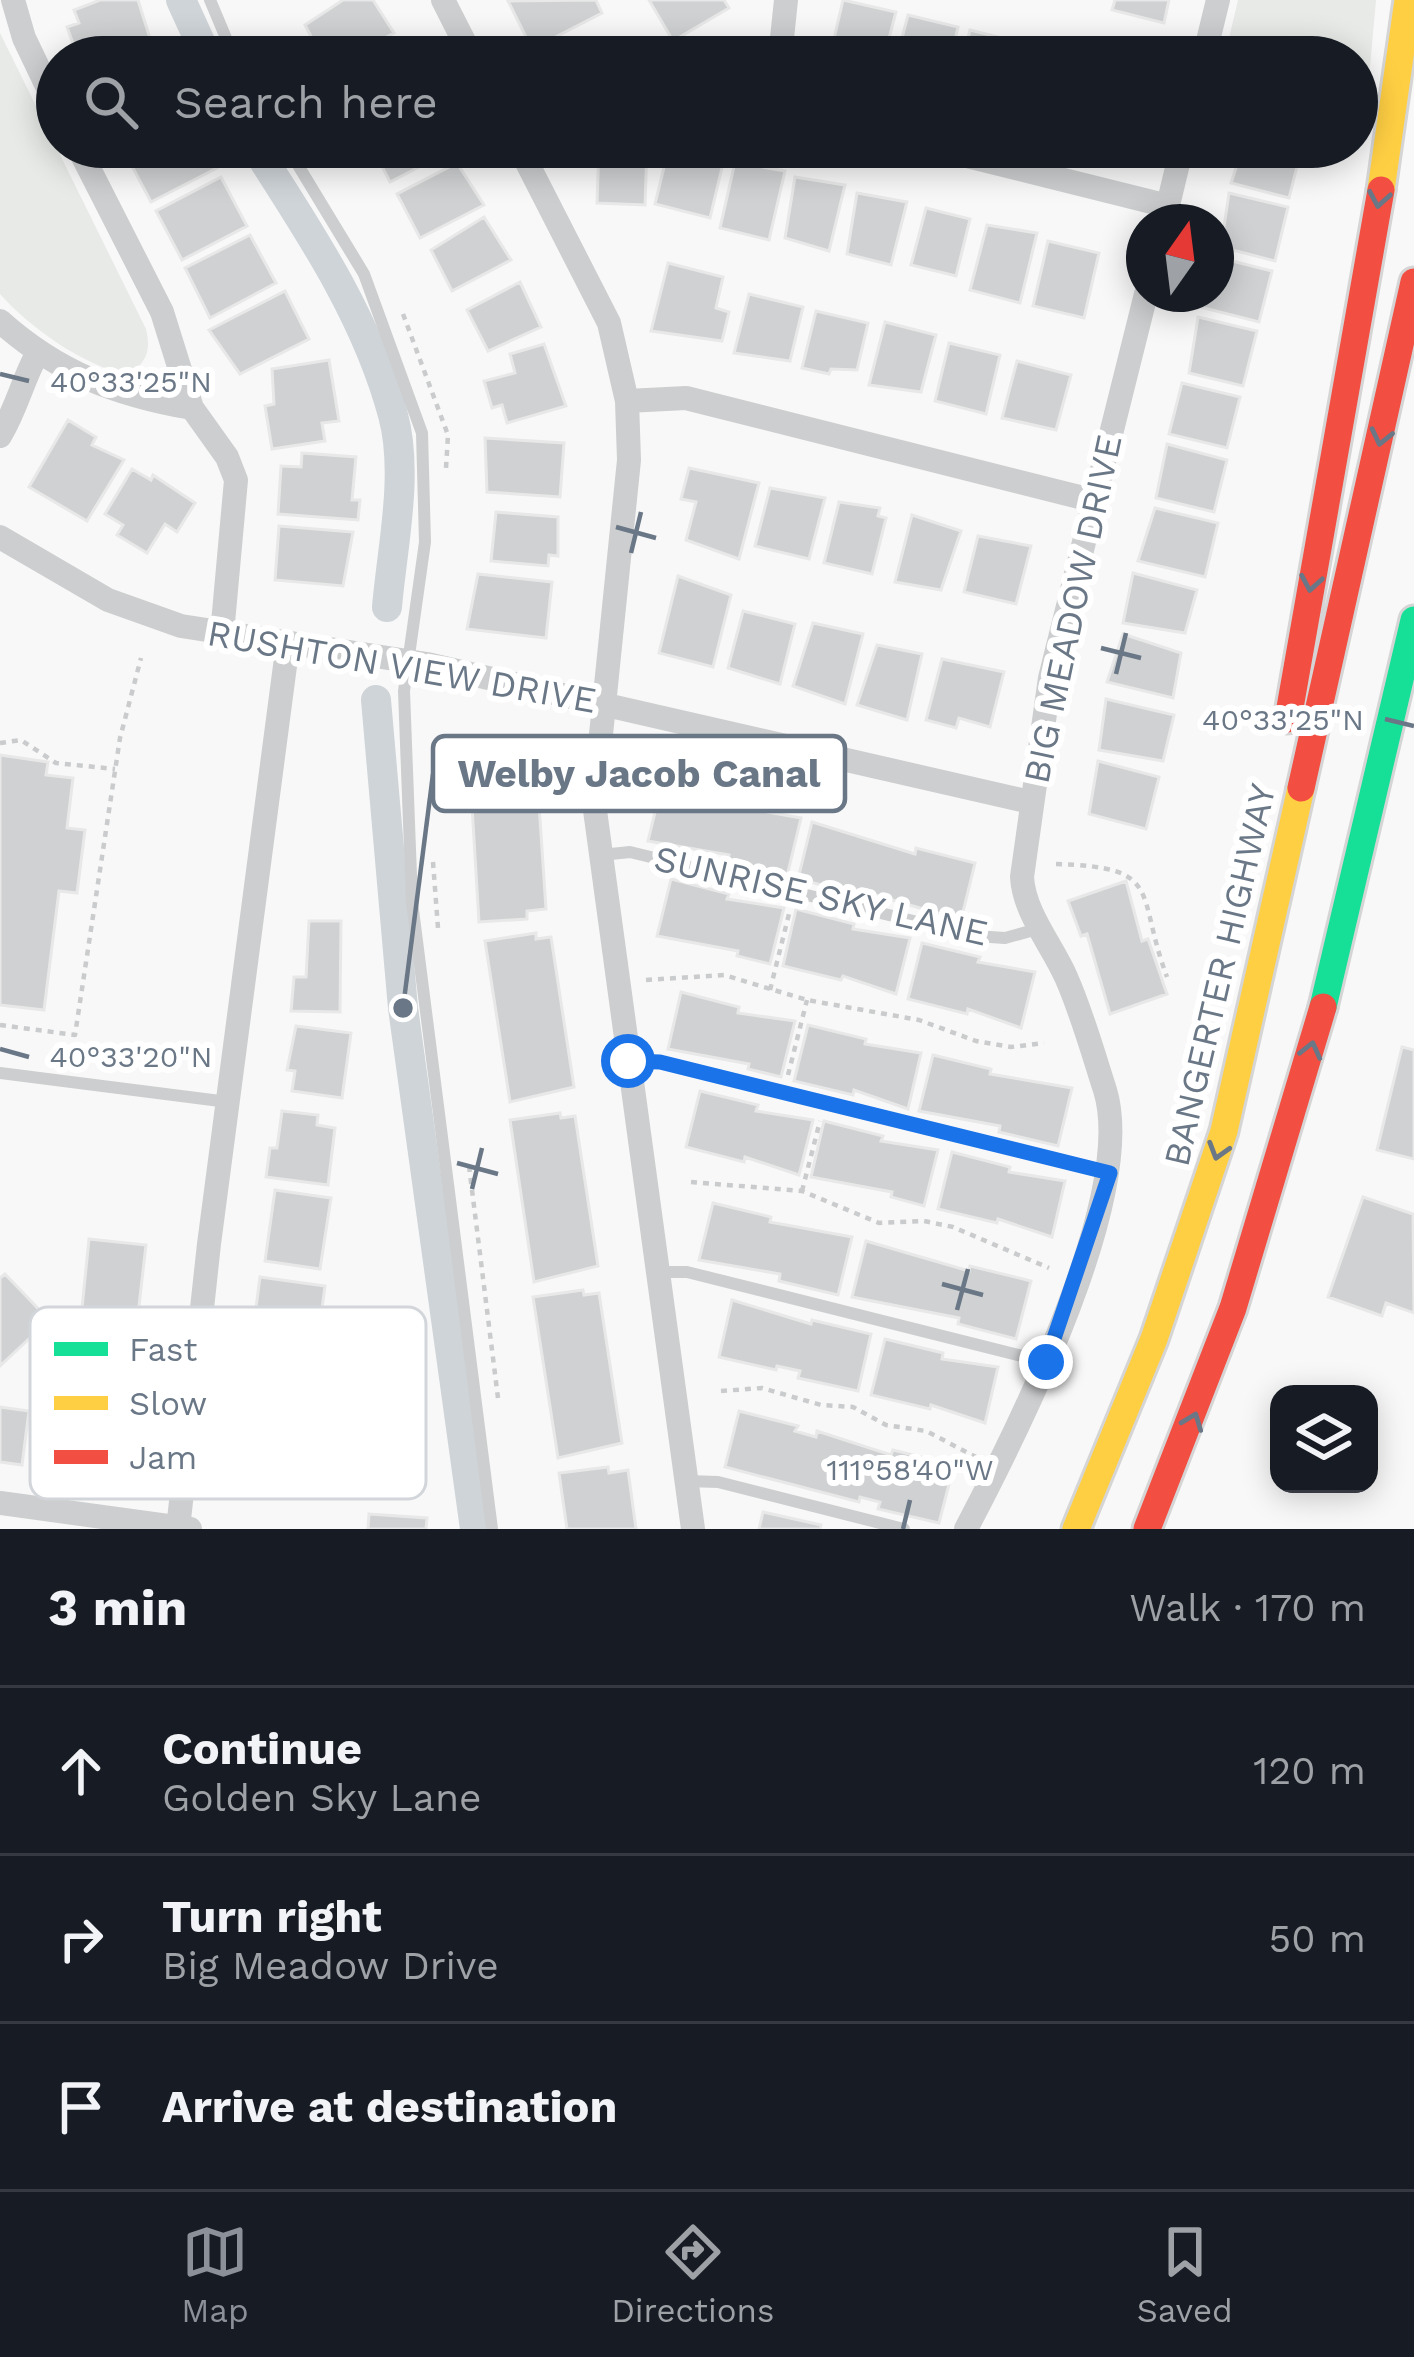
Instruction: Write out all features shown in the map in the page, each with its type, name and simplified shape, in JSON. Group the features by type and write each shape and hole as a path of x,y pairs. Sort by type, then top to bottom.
{"highway":[{"path":"1246,1037 1256,920 1389,143 1408,0"},
{"name":"BANGERTER HIGHWAY","path":"1076,1529 1196,1227 1246,1037 1414,282"},
{"path":"1346,916 1414,620"},
{"path":"1148,1529 1247,1272 1414,683"}],"street":[{"path":"13,0 36,63"},
{"path":"443,0 461,36"},
{"path":"782,36 786,0"},
{"path":"1210,36 1219,0"},
{"path":"89,168 162,312 192,408 227,457 236,480 222,634"},
{"path":"530,168 609,323 627,401 629,460 594,803 693,1529"},
{"path":"1005,168 1131,204"},
{"path":"1168,204 1177,168"},
{"name":"BIG MEADOW DRIVE","path":"967,1529 1046,1362 1110,1173 1108,1099 1066,978 1022,886 1049,678 1141,312"},
{"path":"0,321 38,352 121,395 192,408"},
{"path":"0,436 20,402 10,388 38,352"},
{"path":"627,401 686,398 1094,501"},
{"name":"RUSHTON VIEW DRIVE","path":"0,537 108,601 181,626 407,660 1030,802"},
{"path":"206,1307 288,644"},
{"path":"0,1503 183,1528"}],"lane":[{"path":"210,0 225,36"},
{"path":"300,168 364,274 422,433 425,542 407,660 412,902 492,1529"},
{"name":"SUNRISE SKY LANE","path":"599,855 630,852 975,936 1005,938 1041,928"},
{"path":"628,1061 660,1062 1110,1173"},
{"path":"0,1073 228,1102"},
{"path":"658,1271 688,1272 1046,1362"},
{"path":"687,1481 718,1482 904,1529"}],"path":[{"path":"0,1025 75,1035 115,769 141,658"},
{"path":"0,743 21,740 56,763 115,769"},
{"path":"432,842 438,930"},
{"path":"1056,865 1114,869 1144,887 1152,937 1168,977"},
{"path":"770,990 794,892"},
{"path":"646,980 724,975 807,1000 903,1016 976,1041 1011,1047 1044,1042"},
{"path":"783,1092 807,1000"},
{"path":"802,1191 825,1103"},
{"path":"468,1159 500,1412"},
{"path":"691,1182 802,1191 879,1223 924,1221 953,1227 1049,1268"},
{"path":"721,1391 762,1388 821,1405 853,1407 886,1425 926,1431 976,1457"}],"shaded area":[{"path":"1238,0 1376,0 1373,36 1230,36"},
{"path":"0,33 36,106 36,168 67,168 146,329 146,355 129,375 94,364 59,344 0,294"}],"building":[{"path":"100,0 138,0 149,36 70,36 67,27 79,23 74,10"},
{"path":"343,0 373,0 394,33 311,36 305,25"},
{"path":"596,0 602,13 557,36 526,36 508,1"},
{"path":"649,0 724,0 729,8 681,36 670,36"},
{"path":"843,0 896,12 890,36 835,36"},
{"path":"1115,0 1169,0 1164,23 1112,10"},
{"path":"908,15 958,27 956,36 902,36"},
{"path":"133,168 217,168 151,202"},
{"path":"383,168 417,168 390,182"},
{"path":"447,168 460,168 484,205 420,238 397,194"},
{"path":"598,168 646,168 645,205 597,203"},
{"path":"664,168 722,168 710,218 655,204"},
{"path":"734,168 785,171 769,240 720,228"},
{"path":"1236,168 1297,168 1289,198 1231,183"},
{"path":"221,177 247,226 182,260 156,211"},
{"path":"795,177 845,185 829,251 785,238"},
{"path":"857,193 907,202 891,265 847,254"},
{"path":"1229,193 1288,207 1275,261 1234,250 1234,204 1227,204"},
{"path":"926,208 970,219 956,276 911,265"},
{"path":"484,217 511,260 452,291 431,250"},
{"path":"987,225 1037,233 1020,303 970,290"},
{"path":"250,235 276,283 210,318 185,268"},
{"path":"1048,241 1099,253 1084,318 1033,306"},
{"path":"1234,262 1272,271 1259,322 1220,312 1234,312"},
{"path":"668,263 723,277 716,308 729,312 722,341 651,331"},
{"path":"520,282 541,327 488,351 467,310"},
{"path":"285,291 309,339 240,374 209,330"},
{"path":"749,294 803,307 790,361 734,353"},
{"path":"816,311 868,323 857,370 831,369 829,374 802,368"},
{"path":"1198,317 1257,331 1243,386 1189,373"},
{"path":"885,322 936,335 921,392 869,385"},
{"path":"949,343 1000,355 986,414 935,401"},
{"path":"544,344 566,406 507,423 502,405 492,408 484,381 515,373 510,354"},
{"path":"329,360 339,421 322,423 325,441 272,449 265,406 274,404 272,369"},
{"path":"1017,361 1071,375 1056,430 1002,418"},
{"path":"1182,383 1240,397 1227,448 1169,434"},
{"path":"68,420 96,437 92,445 124,460 87,521 29,487"},
{"path":"485,438 564,443 560,497 487,492"},
{"path":"1167,444 1227,460 1214,512 1156,498"},
{"path":"302,453 356,457 352,500 360,500 358,520 278,514 281,466 301,467"},
{"path":"689,468 759,483 739,559 686,540 696,502 681,499"},
{"path":"132,469 151,480 153,475 195,503 177,532 165,524 147,553 117,535 123,525 105,514"},
{"path":"770,488 825,498 809,559 755,546"},
{"path":"839,502 880,508 878,516 886,518 872,574 824,563"},
{"path":"1155,508 1218,523 1205,577 1138,561"},
{"path":"496,512 558,517 558,556 549,555 548,566 491,561"},
{"path":"912,515 961,531 941,590 895,582"},
{"path":"279,526 353,532 343,586 275,580"},
{"path":"978,536 1031,546 1016,604 964,592"},
{"path":"1133,573 1197,590 1185,633 1123,623"},
{"path":"478,574 552,582 546,638 467,629"},
{"path":"678,576 731,595 713,667 659,653"},
{"path":"743,611 795,624 780,684 728,668"},
{"path":"813,623 863,634 845,704 793,686"},
{"path":"1123,634 1181,653 1173,698 1107,682"},
{"path":"877,645 922,654 907,720 857,705"},
{"path":"942,659 1004,672 990,727 959,718 956,728 926,720"},
{"path":"1106,699 1174,715 1163,761 1099,750"},
{"path":"516,754 517,760 536,759 546,909 527,911 527,919 479,922 469,757"},
{"path":"0,755 48,762 46,775 73,778 67,828 85,830 77,893 59,891 44,1010 0,1005"},
{"path":"1098,761 1159,777 1146,829 1089,814"},
{"path":"662,784 720,798 719,803 801,818 787,876 727,861 729,855 648,841"},
{"path":"812,822 915,854 916,848 975,863 961,920 858,890 857,894 798,879"},
{"path":"671,879 729,894 727,899 784,908 770,964 737,956 738,951 657,936"},
{"path":"1126,881 1142,941 1148,939 1167,994 1110,1014 1087,934 1081,936 1068,901"},
{"path":"796,909 854,924 853,929 910,938 896,994 843,976 841,980 783,966"},
{"path":"309,921 341,921 340,1012 291,1011 294,977 306,977"},
{"path":"536,933 536,939 551,937 574,1087 510,1102 485,941"},
{"path":"922,943 980,957 978,962 1035,972 1021,1028 968,1009 967,1014 908,999"},
{"path":"681,992 739,1007 738,1013 795,1021 781,1077 748,1069 749,1064 668,1049"},
{"path":"808,1025 866,1039 865,1044 921,1053 908,1109 854,1090 853,1095 794,1081"},
{"path":"296,1026 351,1033 342,1098 292,1091 295,1071 287,1070"},
{"path":"1402,1047 1414,1050 1414,1159 1377,1150"},
{"path":"933,1055 991,1069 990,1074 1072,1088 1058,1146 999,1132 1000,1126 919,1111"},
{"path":"700,1091 758,1105 756,1111 813,1120 799,1175 745,1157 744,1162 686,1147"},
{"path":"282,1111 318,1115 317,1125 335,1128 328,1185 266,1177 270,1148 277,1148"},
{"path":"560,1113 561,1118 575,1116 598,1266 534,1282 510,1120"},
{"path":"824,1121 883,1136 881,1141 938,1150 924,1206 891,1197 892,1192 811,1177"},
{"path":"952,1152 1010,1167 1009,1172 1065,1181 1052,1237 998,1219 997,1223 938,1209"},
{"path":"275,1190 331,1198 320,1269 265,1261"},
{"path":"1363,1197 1413,1214 1414,1313 1386,1303 1382,1316 1328,1297"},
{"path":"713,1203 771,1217 770,1222 852,1237 838,1295 779,1281 780,1274 699,1260"},
{"path":"89,1239 146,1245 139,1307 82,1307"},
{"path":"866,1241 969,1271 970,1266 1031,1281 1016,1339 958,1324 959,1318 852,1297"},
{"path":"5,1274 37,1307 30,1307 30,1338 0,1366 0,1278"},
{"path":"260,1277 325,1286 322,1307 256,1307"},
{"path":"583,1290 584,1295 599,1293 622,1443 558,1458 533,1297"},
{"path":"732,1300 811,1324 812,1320 871,1334 858,1391 798,1378 800,1371 719,1357"},
{"path":"885,1339 943,1353 942,1359 998,1367 985,1423 931,1405 930,1409 871,1395"},
{"path":"0,1407 29,1411 22,1465 0,1462"},
{"path":"739,1411 798,1426 795,1431 816,1437 817,1431 891,1455 893,1450 954,1465 939,1523 878,1509 880,1502 860,1497 859,1502 725,1467"},
{"path":"608,1467 609,1473 628,1470 636,1529 567,1529 559,1473"},
{"path":"763,1512 821,1525 820,1529 759,1529"},
{"path":"369,1514 427,1518 426,1529 368,1529"}],"waterway":[{"path":"181,0 197,36"},
{"path":"268,168 352,309 393,415 400,462 387,607"},
{"path":"376,700 403,1008 475,1529"}],"traffic: fast":[{"path":"1323,1007 1414,620"}],"traffic: slow":[{"path":"1381,190 1408,0"},
{"path":"1076,1529 1154,1339 1224,1131 1301,788"}],"traffic: jam":[{"path":"1288,719 1381,190"},
{"path":"1301,788 1414,282"},
{"path":"1147,1529 1233,1308 1323,1007"}],"place":[{"name":"Welby Jacob Canal","path":"403,1008"}],"route":[{"path":"628,1061 660,1062 1110,1173 1046,1362"}]}
